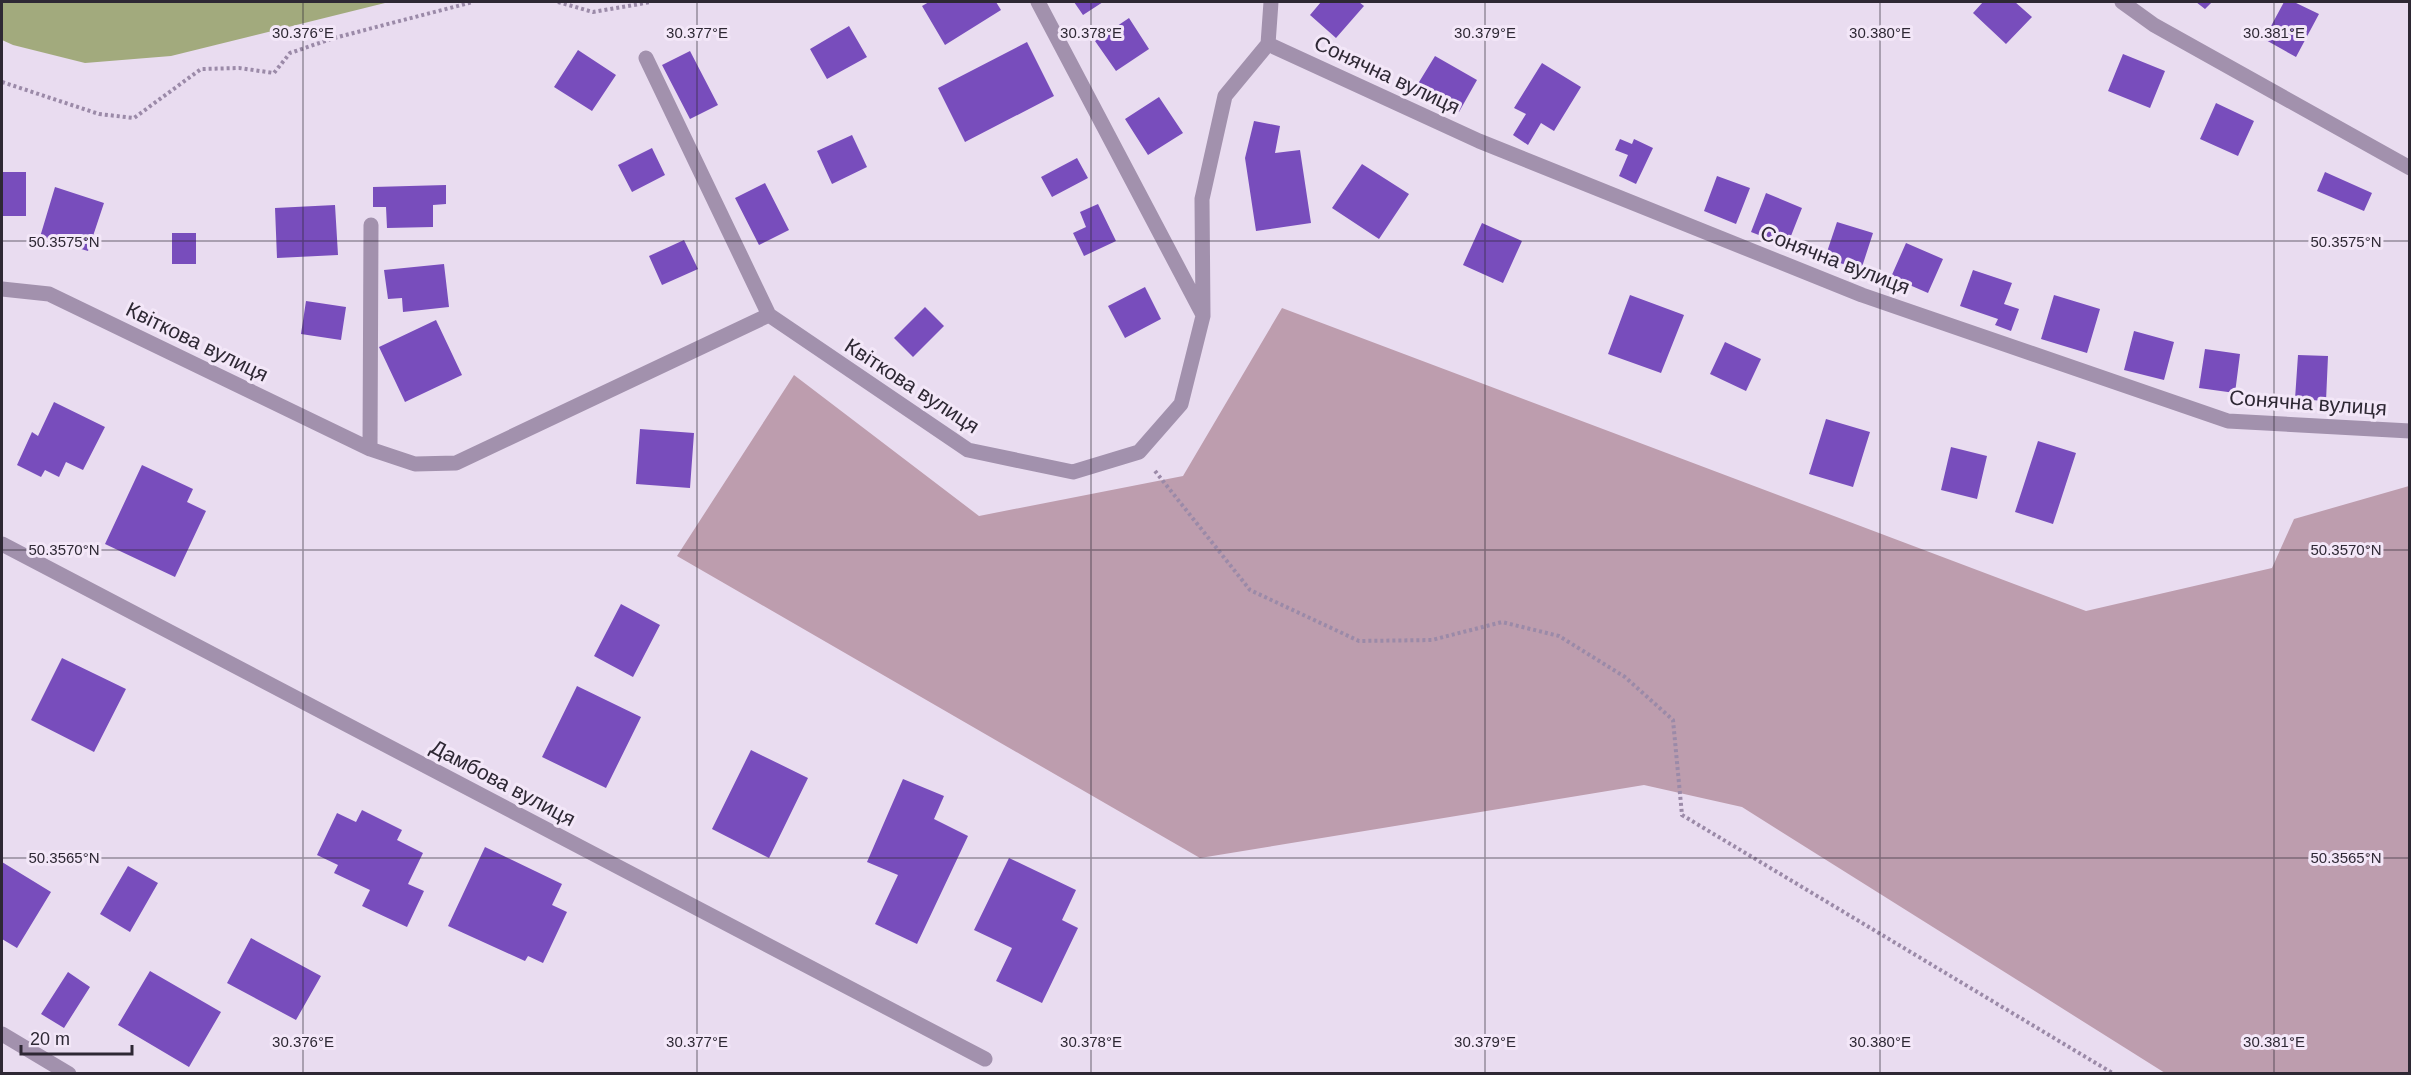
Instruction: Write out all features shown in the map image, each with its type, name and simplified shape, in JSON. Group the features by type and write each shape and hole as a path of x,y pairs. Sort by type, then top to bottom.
{"street":[{"path":"1038,2 1203,316"},
{"path":"1139,452 1181,404 1203,316 1202,199 1225,96 1268,44 1271,2"},
{"path":"2122,2 2154,25 2409,168"},
{"name":"Сонячна вулиця","path":"1268,44 1479,141 1862,295 2217,418 2228,421 2409,431"},
{"path":"646,58 769,315"},
{"path":"370,449 371,225"},
{"name":"Квіткова вулиця","path":"2,289 49,294 370,449 415,464 456,463 769,315 968,450 1073,472 1139,452"},
{"name":"Дамбова вулиця","path":"2,544 985,1059"},
{"path":"2,1034 69,1074"}],"path":[{"path":"2,82 99,114 134,118 201,69 239,68 274,73 290,53 334,38 473,2"},
{"path":"558,2 594,12 651,2"},
{"path":"1139,452 1250,590 1359,641 1432,640 1502,622 1559,636 1625,676 1673,720 1682,815 2114,1074"}],"shaded area":[{"path":"2,2 389,2 171,56 85,63 13,45 2,40"},
{"path":"1282,308 2086,611 2272,568 2294,519 2409,486 2409,1073 2165,1073 1742,807 1644,785 1200,858 677,556 794,375 979,516 1183,476"}],"building":[{"path":"929,2 996,2 1001,10 945,45 922,6"},
{"path":"1074,2 1103,2 1083,15"},
{"path":"1321,2 1359,2 1364,6 1336,38 1310,15"},
{"path":"1983,2 2015,2 2032,17 2006,44 1973,13"},
{"path":"2196,2 2212,2 2205,9"},
{"path":"2284,2 2294,2 2319,14 2296,57 2264,39"},
{"path":"1129,18 1149,49 1116,71 1095,41"},
{"path":"849,26 867,57 827,79 810,49"},
{"path":"1027,42 1054,96 965,142 938,88"},
{"path":"578,50 616,75 592,111 554,87"},
{"path":"690,51 718,105 690,119 662,65"},
{"path":"2123,54 2165,71 2150,108 2108,91"},
{"path":"1435,56 1477,80 1459,112 1416,87"},
{"path":"1542,63 1581,87 1554,131 1541,123 1528,145 1513,135 1526,114 1514,108"},
{"path":"1159,97 1183,133 1148,155 1125,119"},
{"path":"2216,103 2254,121 2238,156 2200,139"},
{"path":"1254,121 1280,126 1275,153 1300,150 1311,223 1256,231 1245,158"},
{"path":"852,135 867,167 832,184 817,151"},
{"path":"1620,139 1632,144 1634,139 1653,148 1636,184 1619,176 1628,155 1615,150"},
{"path":"652,148 665,175 632,192 618,165"},
{"path":"1077,158 1088,178 1052,197 1041,177"},
{"path":"1362,164 1409,194 1379,239 1332,208"},
{"path":"2,172 26,172 26,216 2,216"},
{"path":"2325,172 2372,193 2364,211 2317,191"},
{"path":"1717,176 1750,188 1736,224 1704,211"},
{"path":"765,183 789,230 759,245 735,198"},
{"path":"446,185 446,204 433,205 433,227 387,228 386,207 373,207 373,187"},
{"path":"55,187 104,203 88,251 40,237"},
{"path":"1766,193 1802,208 1787,246 1751,232"},
{"path":"1098,204 1116,241 1084,256 1073,233 1086,227 1080,212"},
{"path":"335,205 338,255 277,258 275,208"},
{"path":"1837,222 1873,233 1861,270 1825,258"},
{"path":"1482,223 1522,241 1503,283 1463,265"},
{"path":"172,233 196,233 196,264 172,264"},
{"path":"684,240 698,269 662,285 649,256"},
{"path":"1906,243 1943,259 1928,293 1891,277"},
{"path":"444,264 449,307 403,312 402,298 388,299 384,270"},
{"path":"1973,270 2012,283 2004,304 2019,309 2011,331 1995,325 1998,319 1960,306"},
{"path":"1145,287 1161,319 1125,338 1108,306"},
{"path":"1630,295 1684,315 1661,373 1608,354"},
{"path":"2054,295 2100,309 2087,353 2041,339"},
{"path":"306,301 346,307 341,340 301,334"},
{"path":"925,307 944,326 913,357 894,338"},
{"path":"436,320 462,375 405,402 379,347"},
{"path":"2134,331 2174,342 2164,380 2124,370"},
{"path":"1725,342 1761,359 1746,391 1710,374"},
{"path":"2205,349 2240,354 2235,393 2199,388"},
{"path":"2298,355 2328,356 2326,401 2295,399"},
{"path":"54,402 105,427 83,470 66,462 59,477 45,470 41,477 17,465 32,432 38,436"},
{"path":"1826,419 1870,432 1853,487 1809,474"},
{"path":"640,429 694,433 690,488 636,484"},
{"path":"2038,441 2076,453 2053,524 2015,512"},
{"path":"1951,447 1987,456 1977,499 1941,490"},
{"path":"142,465 193,489 187,502 206,511 175,577 105,544"},
{"path":"621,604 660,625 633,677 594,656"},
{"path":"62,658 126,689 94,752 31,720"},
{"path":"577,686 641,717 606,788 542,757"},
{"path":"751,750 808,778 769,858 712,829"},
{"path":"903,779 944,796 934,819 968,836 917,944 875,924 898,875 867,862"},
{"path":"362,810 402,830 397,840 423,853 408,884 424,891 407,927 362,906 370,890 334,873 338,865 317,855 337,813 356,822"},
{"path":"485,847 562,884 552,905 567,912 543,963 528,956 525,961 448,926"},
{"path":"1009,858 1076,890 1062,920 1078,928 1042,1003 996,981 1012,948 974,930"},
{"path":"2,862 51,892 17,948 2,939"},
{"path":"128,866 158,883 130,932 100,914"},
{"path":"251,938 321,976 296,1020 227,983"},
{"path":"150,971 221,1012 189,1067 118,1025"},
{"path":"68,972 90,987 64,1028 41,1014"}]}
